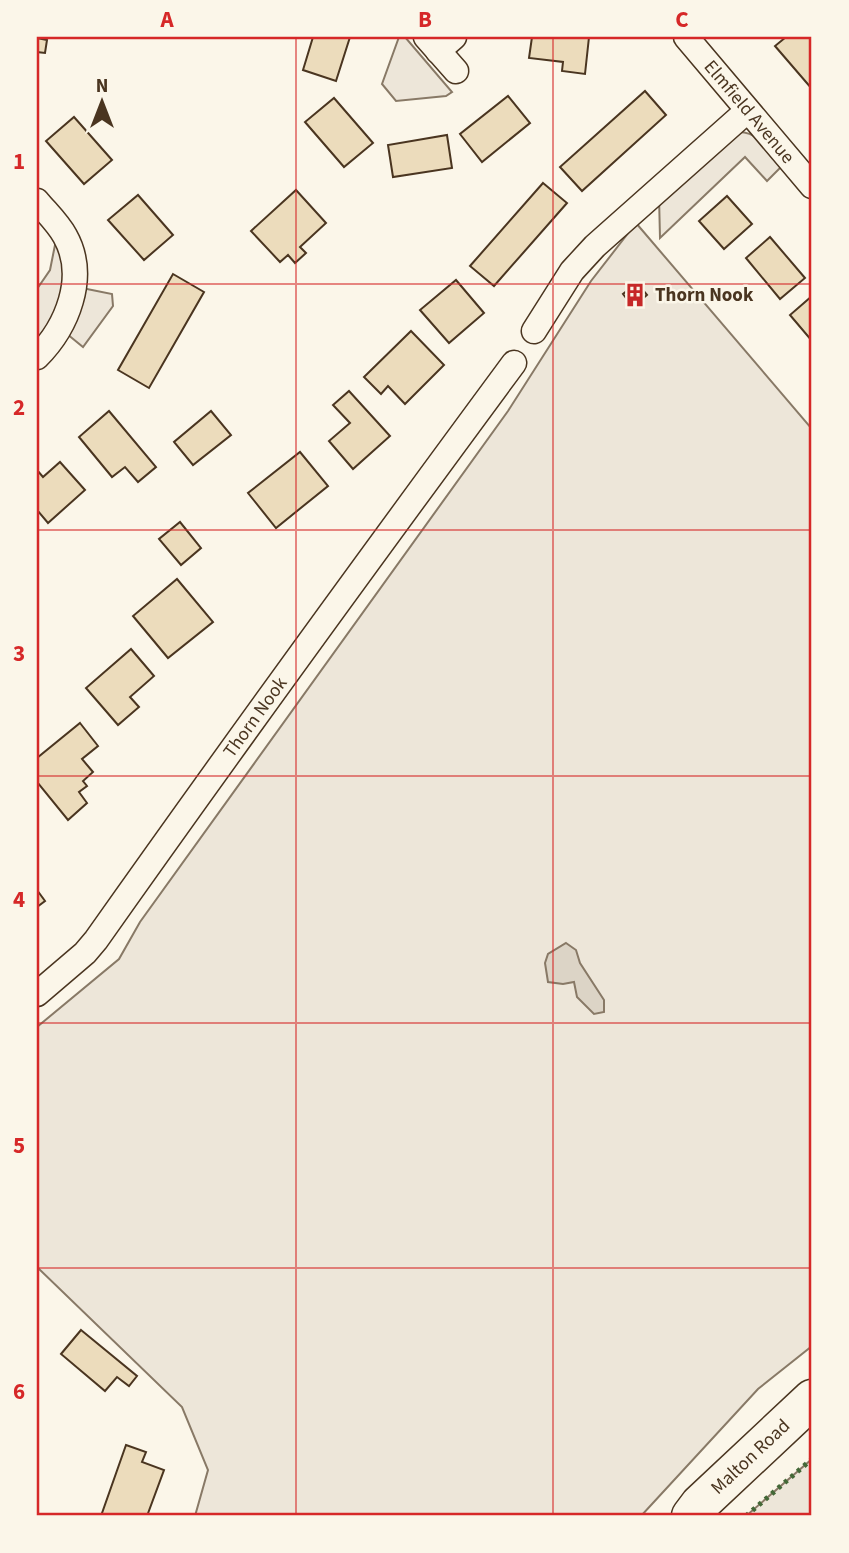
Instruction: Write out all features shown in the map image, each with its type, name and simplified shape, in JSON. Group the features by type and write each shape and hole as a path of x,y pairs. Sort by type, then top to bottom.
{"main road":[{"name":"Malton Road","path":"691,1516 700,1504 812,1399"}],"street":[{"name":"Elmfield Avenue","path":"686,37 812,186"},
{"path":"439,41 456,71"},
{"path":"534,331 572,271 595,246 747,111"},
{"path":"37,201 65,236 72,255 74,276 72,302 61,327 37,357"},
{"name":"Thorn Nook","path":"37,994 85,953 96,940 259,709 514,363"}],"shaded area":[{"path":"399,37 405,37 452,92 446,96 396,101 382,84"},
{"path":"739,132 758,139 783,165 767,181 745,157 660,238 659,196"},
{"path":"636,223 812,429 812,1346 758,1389 641,1516 195,1516 208,1470 182,1407 37,1267 37,1027 119,959 140,922 508,411 591,281"},
{"path":"56,240 65,272 58,315 37,342 37,289 50,270"},
{"path":"82,288 112,294 113,306 83,347 67,334"},
{"path":"566,943 576,950 580,963 604,1000 604,1012 594,1014 577,997 574,982 548,982 545,963 548,954"},
{"path":"812,1459 812,1516 746,1516"}],"building":[{"path":"313,37 350,37 336,81 303,70"},
{"path":"532,37 589,37 585,74 562,71 563,62 529,58"},
{"path":"786,37 809,37 812,41 812,89 775,46"},
{"path":"37,38 47,40 45,53 37,52"},
{"path":"645,91 666,115 582,191 560,167"},
{"path":"508,96 530,123 482,162 460,134"},
{"path":"334,98 373,143 344,167 305,122"},
{"path":"74,117 112,160 84,184 46,141"},
{"path":"447,135 452,168 393,177 388,145"},
{"path":"543,183 567,203 494,286 470,266"},
{"path":"296,190 326,223 300,247 306,253 295,263 288,255 280,262 251,231"},
{"path":"138,195 173,235 144,260 108,220"},
{"path":"727,196 752,224 724,249 699,221"},
{"path":"770,237 805,278 780,299 746,258"},
{"path":"173,274 204,292 149,388 118,370"},
{"path":"456,280 484,313 449,343 420,310"},
{"name":"Thorn Nook","path":"637,283 647,295 633,307 623,294"},
{"path":"812,296 812,341 790,315"},
{"path":"411,331 444,365 405,404 388,386 381,394 364,377"},
{"path":"349,391 390,436 353,469 329,441 350,423 333,405"},
{"path":"109,411 156,467 138,482 125,467 112,477 79,437"},
{"path":"211,411 231,435 193,465 174,442"},
{"path":"300,452 328,486 276,528 248,493"},
{"path":"60,462 85,490 48,523 37,510 37,470 43,477"},
{"path":"180,522 201,548 181,565 159,539"},
{"path":"177,579 213,622 168,658 133,616"},
{"path":"131,649 154,676 130,697 139,707 118,725 86,688"},
{"path":"80,723 98,746 82,759 93,772 83,781 87,786 79,792 87,803 68,820 37,782 37,758"},
{"path":"37,890 45,901 37,907"},
{"path":"81,1330 137,1376 129,1386 117,1377 105,1391 61,1354"},
{"path":"126,1445 146,1452 142,1462 164,1470 147,1516 101,1516"}],"hedge":[{"path":"746,1516 812,1459"}],"place":[{"name":"Thorn Nook","path":"635,295"}]}
